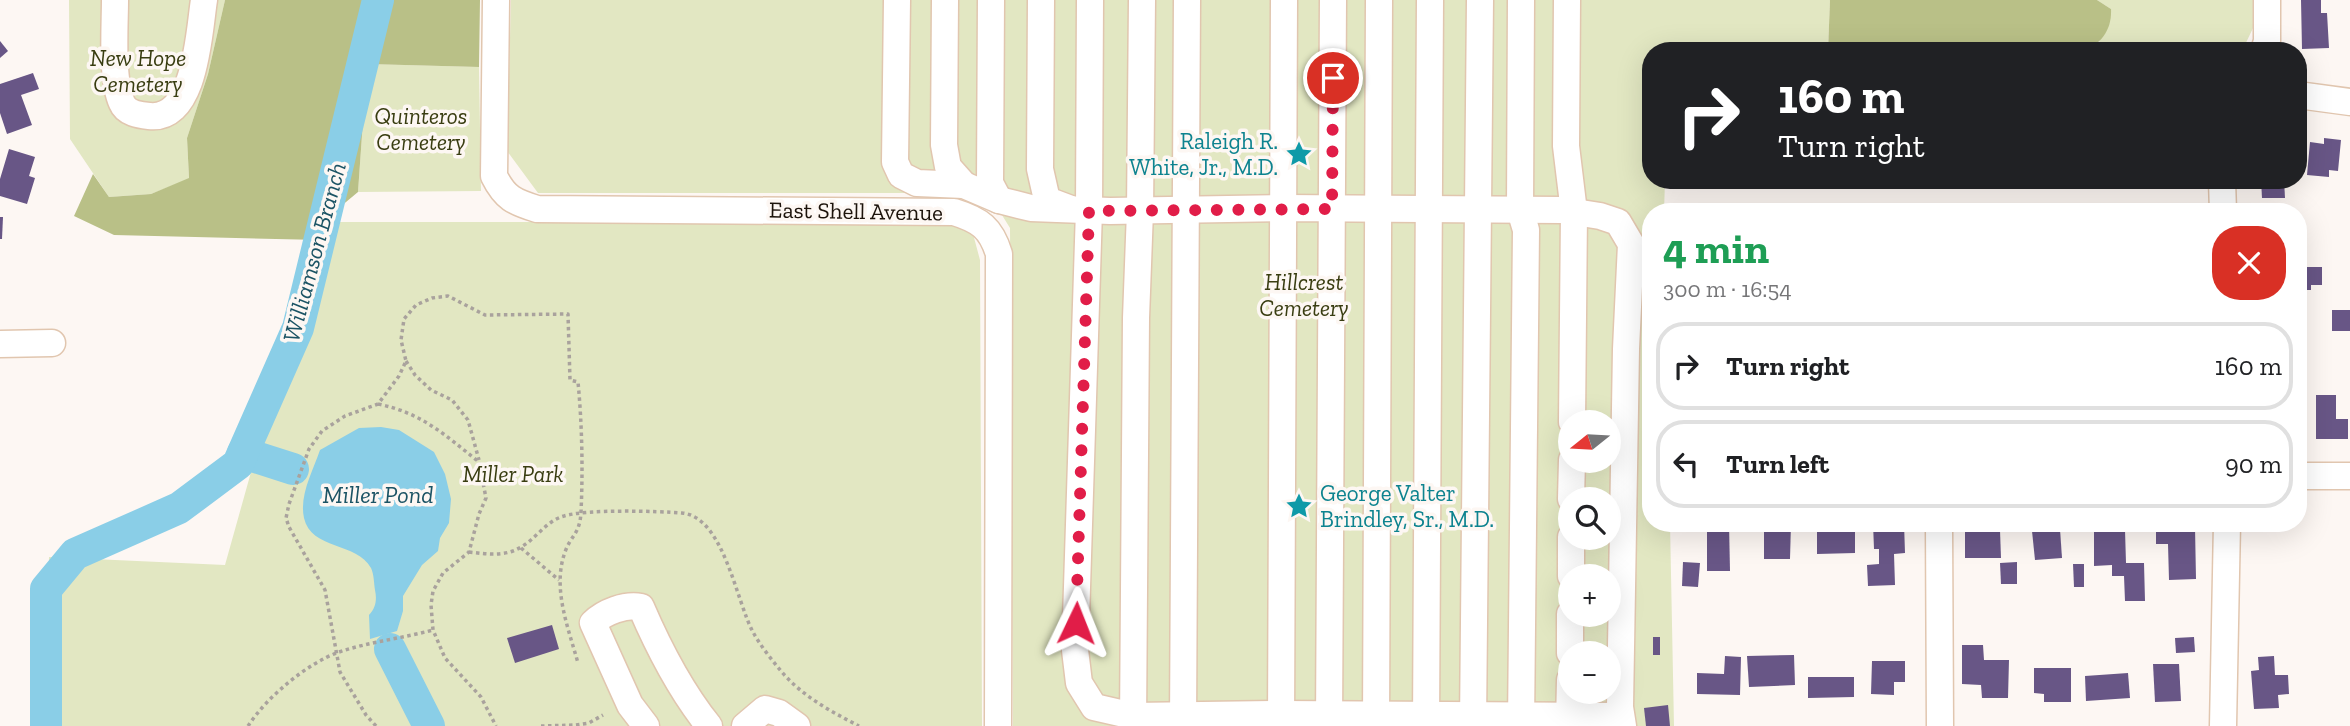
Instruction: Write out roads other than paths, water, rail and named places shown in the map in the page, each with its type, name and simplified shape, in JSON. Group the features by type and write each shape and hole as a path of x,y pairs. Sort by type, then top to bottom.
{"street":[{"path":"115,0 116,78 122,105 135,114 155,117 172,111 185,94 193,72 204,0"},
{"name":"East Shell Avenue","path":"496,0 494,176 502,192 518,203 537,209 954,212 975,218 993,235 999,254 998,726"},
{"path":"897,0 895,162 901,175 917,183 964,185 999,200 1031,208 1081,210 1140,211 1284,208 1520,210 1574,212 1618,222 1631,244 1626,349 1620,707 1622,721 1133,721 1094,707 1079,683 1075,650 1081,210 1090,0"},
{"path":"945,0 943,145 948,167 964,185"},
{"path":"992,0 990,183 999,200"},
{"path":"1041,0 1040,169 1048,200 1081,210"},
{"path":"1133,721 1142,0"},
{"path":"1183,721 1187,0"},
{"path":"1281,720 1284,0"},
{"path":"1329,720 1333,0"},
{"path":"1376,720 1379,0"},
{"path":"1426,720 1430,0"},
{"path":"1473,721 1480,0"},
{"path":"1521,0 1520,210 1526,230 1521,721"},
{"path":"1567,0 1566,146 1574,212 1572,410"},
{"path":"2267,0 2267,42"},
{"path":"2307,96 2350,102"},
{"path":"0,344 52,343"},
{"path":"2307,476 2350,476"},
{"path":"1939,532 1940,726"},
{"path":"2223,726 2227,532"},
{"path":"646,726 631,705 593,623 601,615 633,606 641,607 661,652 694,708 709,726"},
{"path":"745,726 765,709 779,713 797,726"}],"water":[{"name":"Miller Pond","path":"359,428 399,430 434,452 445,474 451,499 449,523 440,538 438,551 422,565 403,596 403,611 397,631 370,639 369,615 375,606 376,597 371,568 356,554 315,536 304,518 303,501 320,450"}],"waterway":[{"name":"Williamson Branch","path":"46,726 46,589 75,554 179,508 238,464 298,328 378,0"},
{"path":"243,453 293,469"},
{"path":"390,649 429,726"}],"place":[{"name":"Raleigh R. White, Jr., M.D.","path":"1299,154"},
{"name":"George Valter Brindley, Sr., M.D.","path":"1299,506"}],"park label":[{"name":"New Hope Cemetery","path":"138,71"},
{"name":"Quinteros Cemetery","path":"421,129"},
{"name":"Hillcrest Cemetery","path":"1304,295"},
{"name":"Miller Park","path":"513,474"}]}
